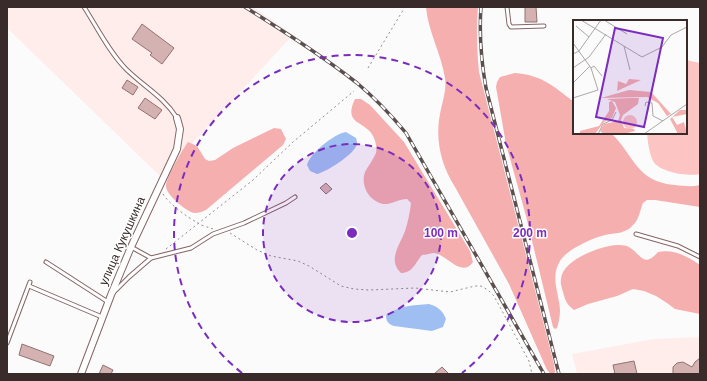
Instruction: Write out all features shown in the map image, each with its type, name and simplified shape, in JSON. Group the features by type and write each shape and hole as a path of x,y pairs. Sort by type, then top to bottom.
{"street":[{"name":"улица Кукушкина","path":"81,374 102,317 131,247 177,149 180,129 177,118"}],"lane":[{"path":"84,7 118,60 127,70 158,95 172,109 177,118"},
{"path":"507,7 509,24 511,27 544,26"},
{"path":"111,296 128,276 152,258 191,248 213,234 244,224 295,197"},
{"path":"636,234 678,246 700,257"},
{"path":"131,247 152,258"},
{"path":"46,262 108,302"},
{"path":"7,343 30,282"},
{"path":"29,286 102,317"}],"path":[{"path":"368,68 405,7"},
{"path":"163,251 253,180 293,142 354,91"},
{"path":"159,187 166,198 198,224 228,232 257,250 271,256 298,261 309,266 341,286 369,290 415,288 450,292 481,286 494,296 529,361 532,374"}],"shaded area":[{"path":"7,7 253,7 293,35 161,177 7,28"},
{"path":"426,7 478,7 477,40 479,72 554,364 554,374 551,374 547,370 509,284 446,170 440,152 438,133 445,91 445,78 441,60 429,25"},
{"path":"687,60 700,63 700,174 688,175 674,173 661,168 653,161 648,144 647,134 687,134"},
{"path":"515,73 533,76 547,82 573,101 573,134 612,134 637,166 652,179 662,183 675,185 700,185 700,207 647,200 643,203 637,220 630,228 623,232 593,239 573,249 563,257 557,267 555,279 560,310 558,326 555,329 553,327 526,216 506,144 496,87 500,77"},
{"path":"355,99 361,99 370,105 404,142 470,251 473,262 469,266 464,268 460,267 435,253 422,255 413,267 405,273 401,273 397,268 395,263 396,252 406,228 411,203 407,199 389,204 383,204 374,200 367,192 364,177 365,172 376,153 376,146 371,132 353,118 352,108"},
{"path":"274,128 281,129 286,139 283,145 206,210 197,213 190,212 169,194 166,186 169,176 188,142 197,146 205,159 209,161 215,160 233,148"},
{"path":"617,245 627,246 645,260 653,257 658,252 675,252 700,265 700,314 675,309 656,296 644,291 633,289 617,296 588,304 574,310 568,304 561,286 563,272 575,260 583,255 601,248"},
{"path":"700,337 700,374 577,374 572,354 654,339"}],"water":[{"path":"346,132 357,140 357,144 351,153 340,162 321,173 317,174 310,171 307,165 312,155 329,140 341,133"},
{"path":"429,304 435,306 443,314 446,319 443,327 432,331 394,326 387,321 386,315 391,312 401,308"}],"building":[{"path":"525,7 536,7 537,22 525,22"},
{"path":"142,24 174,48 162,64 150,55 152,53 132,39"},
{"path":"127,80 138,87 133,95 122,88"},
{"path":"145,98 162,110 155,119 138,108"},
{"path":"326,183 332,189 326,194 320,188"},
{"path":"22,344 54,356 50,366 19,355"},
{"path":"700,358 700,374 673,374 673,367 677,363 683,362 692,367"},
{"path":"634,361 637,374 615,374 613,365"},
{"path":"103,365 113,370 111,374 99,374"},
{"path":"442,367 449,374 434,374"}],"railway":[{"path":"245,7 288,34 357,83 383,107 406,133 544,374"},
{"path":"481,7 481,48 486,88 559,374"}]}
